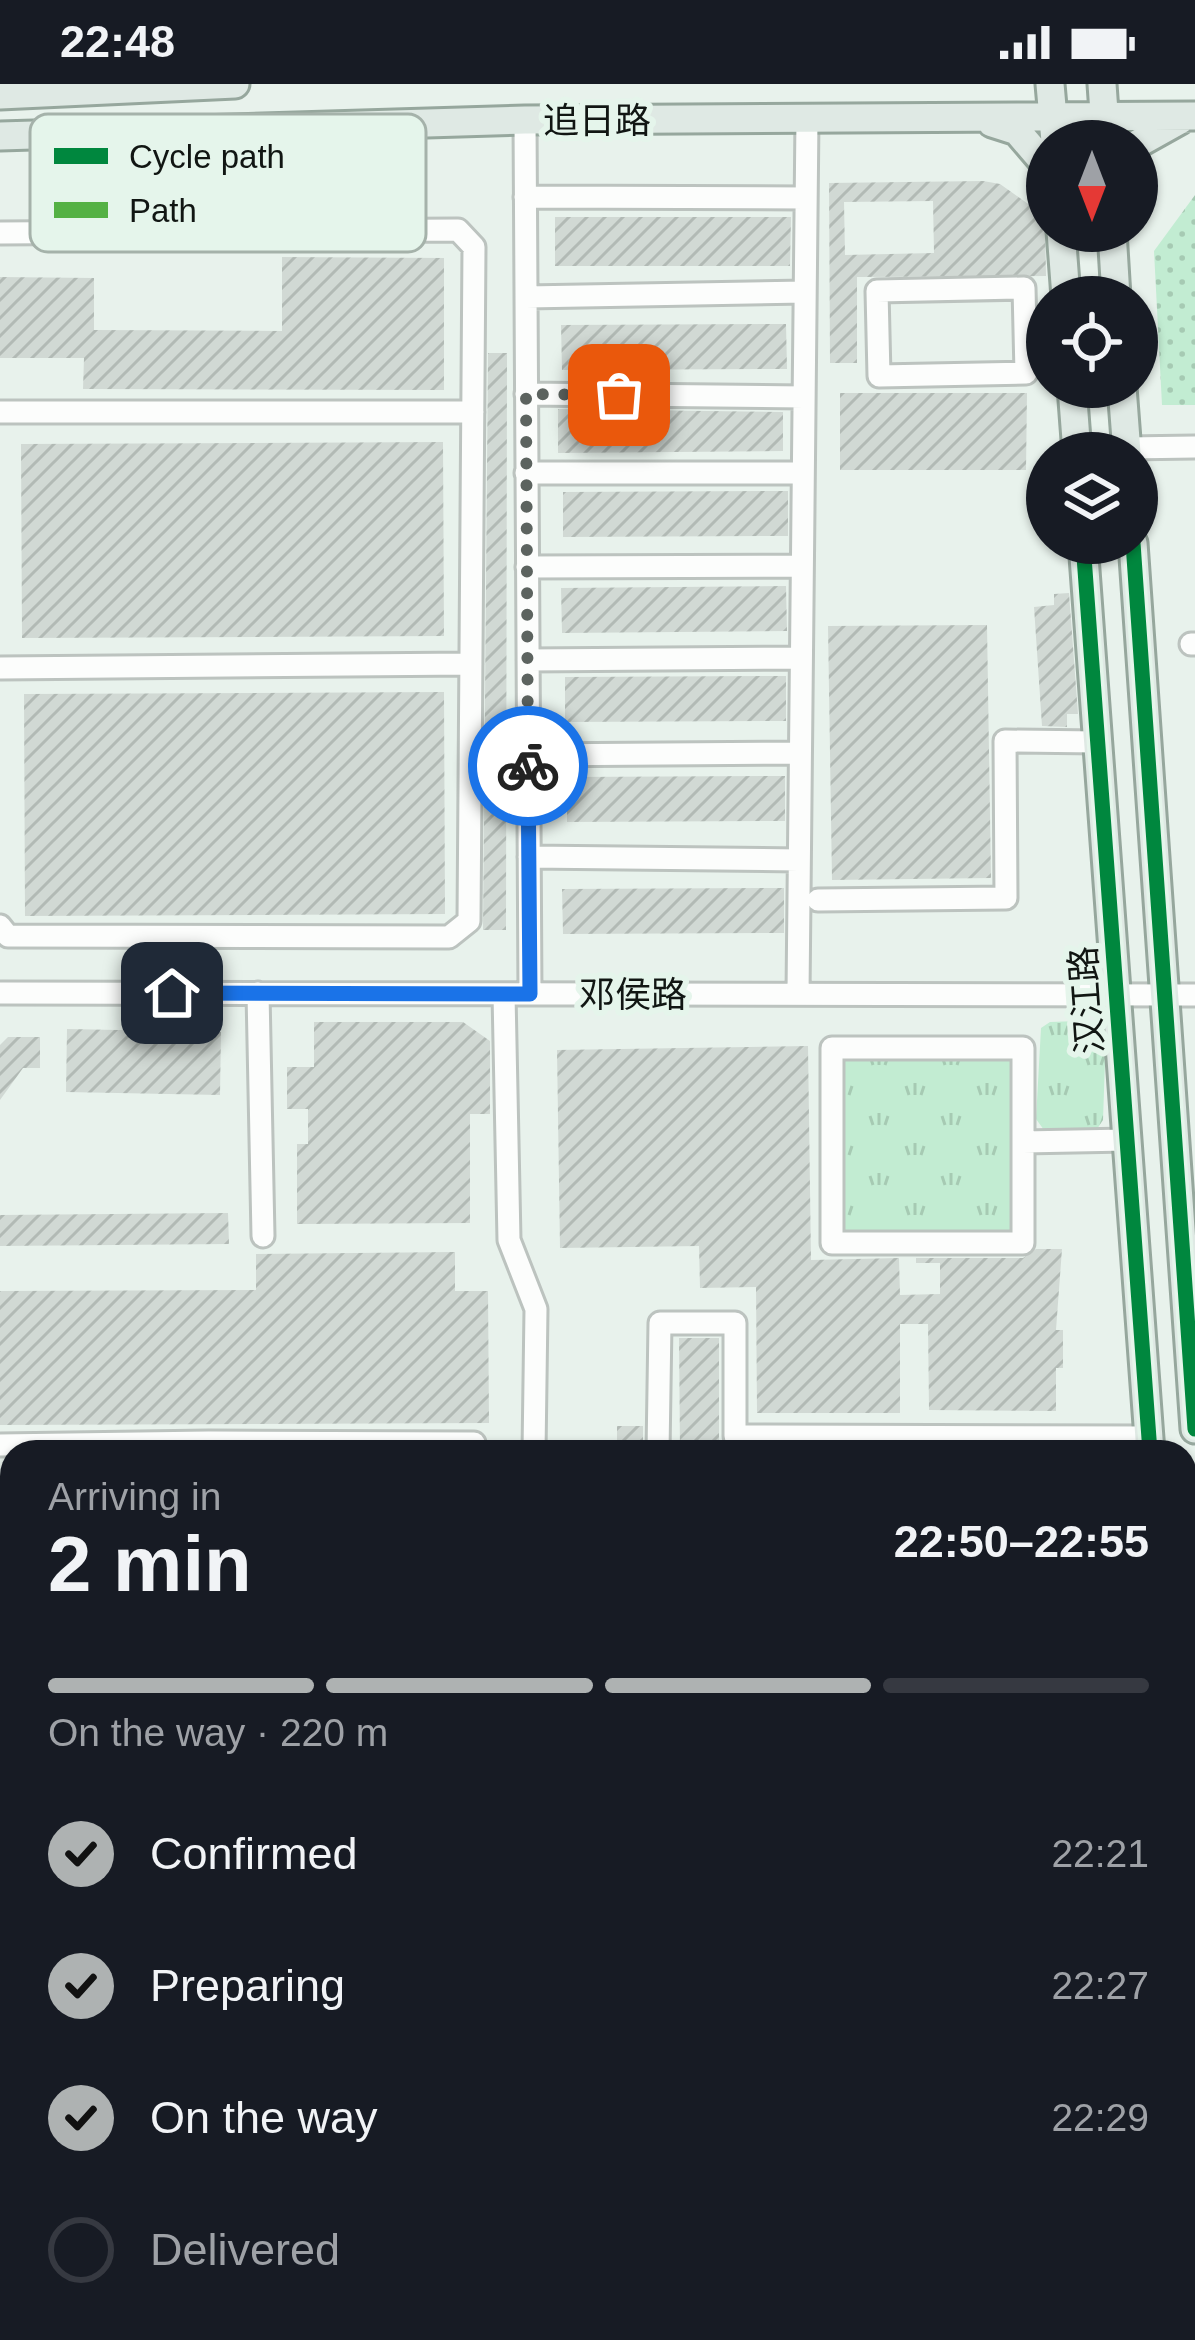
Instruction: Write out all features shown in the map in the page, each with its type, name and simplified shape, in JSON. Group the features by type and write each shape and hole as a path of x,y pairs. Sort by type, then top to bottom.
{"main road":[{"path":"0,94 235,84"},
{"path":"1050,84 1053,120"},
{"path":"1102,84 1104,120"},
{"path":"1158,129 1191,116"},
{"name":"追日路","path":"1158,121 1191,116"},
{"path":"977,117 1017,131 1026,142"},
{"name":"追日路","path":"426,123 977,117 1026,125"},
{"name":"追日路","path":"0,136 30,135"},
{"name":"汉江路","path":"1085,564 1149,1440"},
{"path":"1134,564 1164,995 1186,1169 1195,1429"}],"street":[{"path":"798,994 807,118"},
{"path":"524,120 530,994"},
{"path":"525,197 806,198"},
{"path":"0,926 8,936 448,937 469,921 474,248 458,230 426,230"},
{"path":"0,233 30,232"},
{"path":"1024,288 1036,333 1026,373 879,376 877,291 1024,288"},
{"path":"526,297 805,292"},
{"path":"526,394 804,397"},
{"path":"0,412 473,412"},
{"path":"1158,449 1195,448"},
{"path":"526,472 803,473"},
{"path":"527,567 802,566"},
{"path":"528,659 801,658"},
{"path":"0,668 471,664"},
{"path":"818,901 1006,898 1005,742 1098,742"},
{"path":"528,755 800,753"},
{"path":"529,857 799,860"},
{"name":"邓侯路","path":"0,993 1195,995"},
{"path":"257,994 263,1236"},
{"path":"504,994 509,1240 536,1309 534,1440"},
{"path":"832,1048 1023,1048 1023,1142 1023,1244 832,1244 832,1048"},
{"path":"1023,1142 1127,1140"},
{"path":"658,1440 660,1323 735,1323 735,1436 942,1440"}],"green space":[{"path":"1195,195 1195,405 1162,405 1154,252"},
{"path":"1078,1021 1106,1032 1103,1120 1095,1132 1044,1130 1036,1119 1041,1028 1050,1022"},
{"path":"832,1048 1023,1048 1023,1243 832,1243"}],"building":[{"path":"983,181 1000,184 1026,202 1026,252 1046,252 1046,276 857,277 857,363 830,363 829,183","holes":["933,201 934,253 845,255 844,202"]},
{"path":"555,217 791,217 790,266 555,266"},
{"path":"282,257 444,258 444,390 83,389 84,358 0,358 0,277 94,278 94,330 282,331"},
{"path":"786,324 787,369 562,370 561,325"},
{"path":"488,353 507,353 506,930 483,930"},
{"path":"840,393 1026,393 1026,470 840,470"},
{"path":"558,409 783,412 783,451 558,453"},
{"path":"443,442 444,636 22,638 21,444"},
{"path":"788,491 788,536 563,537 563,492"},
{"path":"786,586 787,631 562,633 561,588"},
{"path":"1069,593 1078,714 1067,714 1067,727 1042,726 1034,607 1054,605 1054,594"},
{"path":"987,625 991,878 832,880 828,626"},
{"path":"786,676 786,721 565,722 565,677"},
{"path":"444,692 445,914 25,916 24,694"},
{"path":"785,776 785,821 567,822 567,777"},
{"path":"784,888 784,933 563,934 562,889"},
{"path":"314,1022 463,1022 490,1041 490,1114 470,1114 470,1223 297,1224 297,1144 308,1144 308,1109 287,1109 287,1067 314,1067"},
{"path":"67,1029 221,1032 220,1095 66,1092"},
{"path":"8,1037 40,1037 40,1068 23,1068 0,1100 0,1045"},
{"path":"808,1046 811,1260 899,1258 900,1295 940,1294 940,1263 916,1263 916,1258 1023,1258 1036,1249 1062,1249 1056,1330 1063,1330 1063,1368 1056,1368 1056,1411 929,1410 928,1324 900,1324 900,1413 757,1413 756,1287 700,1288 699,1246 560,1248 557,1050"},
{"path":"228,1213 229,1244 0,1246 0,1215"},
{"path":"455,1252 455,1291 488,1291 489,1423 0,1425 0,1291 256,1290 256,1254"},
{"path":"679,1338 719,1338 719,1440 680,1440"},
{"path":"617,1426 643,1426 643,1440 617,1440"}],"cycle path":[{"path":"1085,564 1149,1440"},
{"path":"1134,564 1195,1429"}],"way so far":[{"path":"528,766 526,394 619,395"}],"route":[{"path":"172,993 530,994 528,766"}]}
